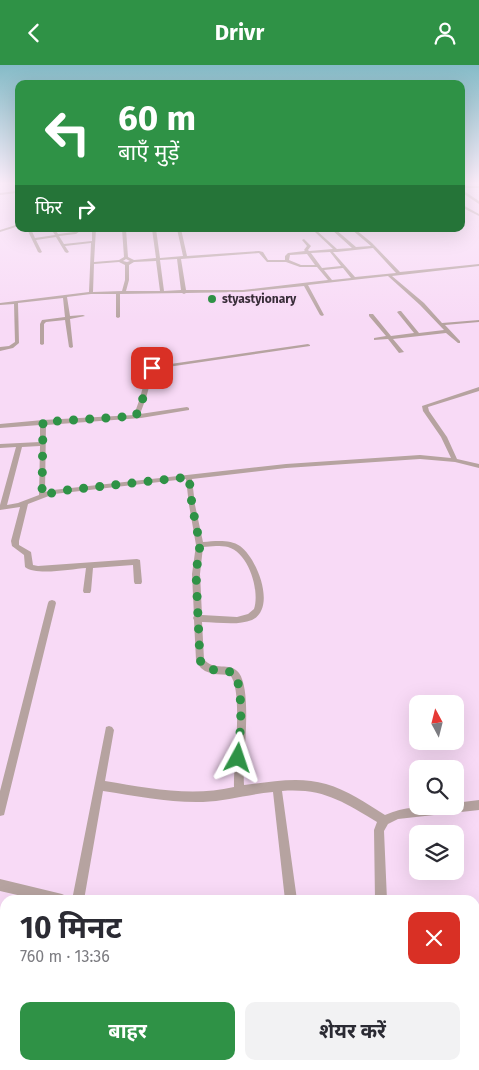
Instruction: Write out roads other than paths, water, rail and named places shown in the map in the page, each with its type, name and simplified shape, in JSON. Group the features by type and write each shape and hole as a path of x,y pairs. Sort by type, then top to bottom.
{"street":[{"path":"30,232 40,252"},
{"path":"55,232 67,252"},
{"path":"34,239 77,232"},
{"path":"91,293 94,263 94,232"},
{"path":"124,232 127,280 124,293"},
{"path":"154,232 162,293"},
{"path":"180,232 185,257"},
{"path":"317,232 337,251"},
{"path":"336,232 356,249"},
{"path":"356,232 374,247 398,273"},
{"path":"304,240 309,246 306,248 309,253 331,282"},
{"path":"63,245 94,242"},
{"path":"287,261 289,254 374,247"},
{"path":"331,251 354,279"},
{"path":"94,263 261,253 267,261 287,261 296,265 320,267 344,267"},
{"path":"236,254 238,263"},
{"path":"210,256 211,264"},
{"path":"179,258 184,293"},
{"path":"0,304 91,293 224,293 479,265"},
{"path":"389,275 442,324 458,342"},
{"path":"306,285 322,315"},
{"path":"118,293 118,317"},
{"path":"65,296 71,347"},
{"path":"0,349 11,347 17,343 16,302"},
{"path":"398,312 418,334"},
{"path":"371,315 401,352"},
{"path":"42,344 42,322 83,316"},
{"path":"442,324 479,321"},
{"path":"376,339 447,331"},
{"path":"136,416 152,368 308,345"},
{"path":"455,460 444,437 424,408 425,406 479,389"},
{"path":"0,425 136,416 187,409"},
{"path":"42,495 43,422"},
{"path":"0,446 43,444"},
{"path":"19,446 1,507 67,490 286,465 420,457 455,460 479,466"},
{"path":"189,477 192,505 200,545 196,573 200,660 202,666 208,670 230,671 234,673 237,679 241,719 237,767 239,791"},
{"path":"25,502 15,541 16,546 28,553 29,567 38,569 137,562 138,582"},
{"path":"197,618 243,619 258,611 262,600 250,563 238,548 227,544 200,545"},
{"path":"87,591 90,565"},
{"path":"0,811 52,603"},
{"path":"79,895 109,730"},
{"path":"99,785 186,797 210,797 239,791 298,785 335,792 384,820"},
{"path":"277,787 290,895"},
{"path":"381,895 379,829 384,820 398,814 479,805"},
{"path":"0,885 41,895"}],"place":[{"name":"styastyionary","path":"212,299"}]}
